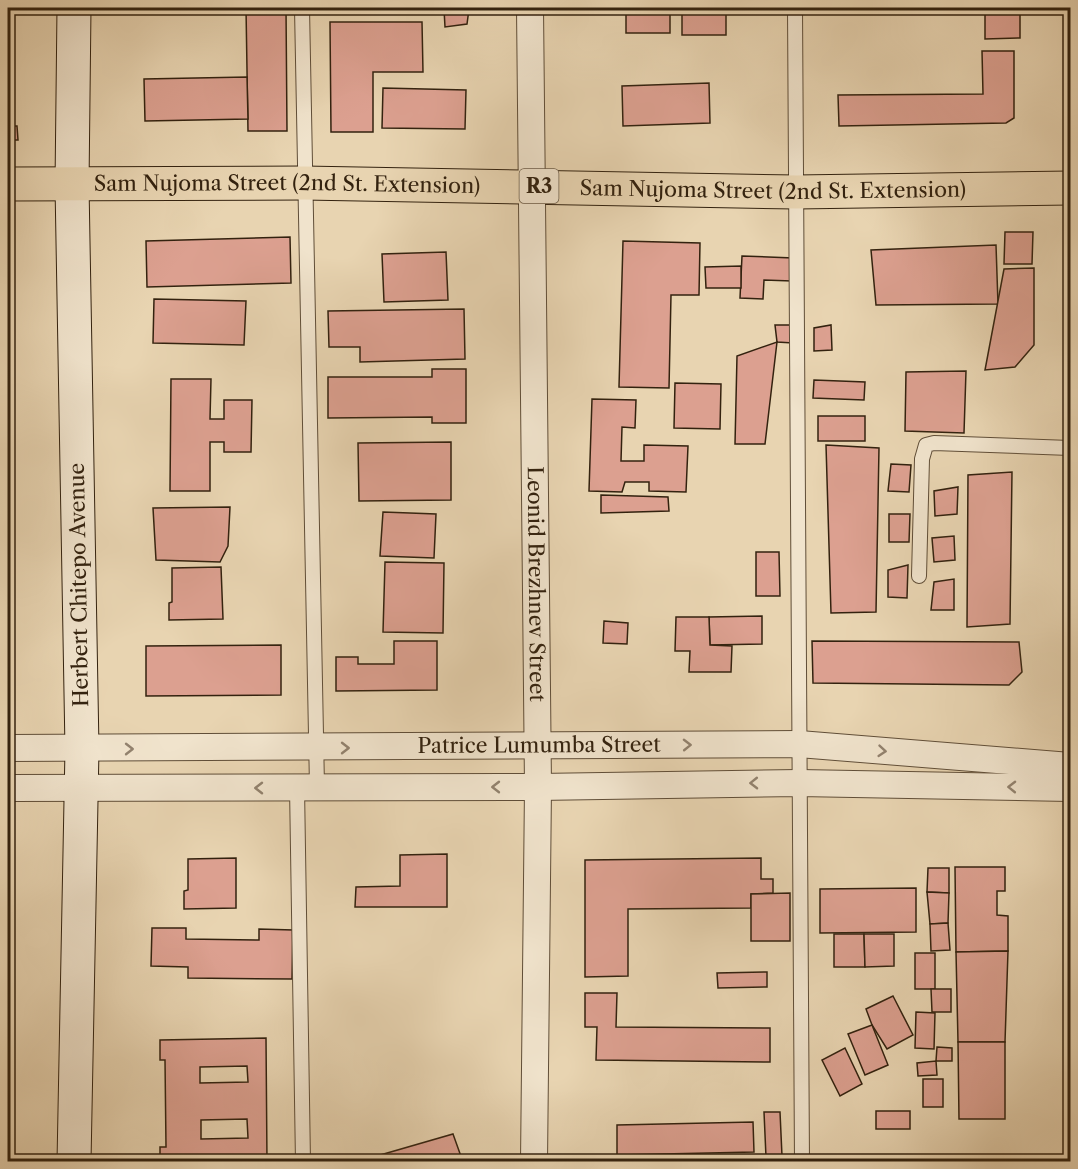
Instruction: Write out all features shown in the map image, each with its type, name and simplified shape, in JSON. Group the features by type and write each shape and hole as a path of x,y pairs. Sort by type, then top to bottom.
{"highway":[{"name":"Sam Nujoma Street (2nd St. Extension)","path":"8,184 304,183 796,192 1071,188"}],"main road":[{"name":"Herbert Chitepo Avenue","path":"74,1161 82,749 72,185 75,8"}],"street":[{"name":"Leonid Brezhnev Street","path":"530,8 538,787 534,1161"},
{"name":"Patrice Lumumba Street","path":"8,748 799,744 1071,766"},
{"name":"Patrice Lumumba Street","path":"8,788 538,787 799,783 1071,788"}],"lane":[{"path":"302,8 316,748 307,787 303,1161"},
{"path":"795,8 802,1161"},
{"path":"919,576 922,459 926,445 934,443 1071,448"}],"building":[{"path":"246,8 286,8 287,131 248,131"},
{"path":"626,8 670,8 670,33 626,33"},
{"path":"674,8 726,8 726,35 682,35 682,10 674,10"},
{"path":"444,9 469,9 467,24 445,27"},
{"path":"8,12 13,12 13,74 8,74"},
{"path":"985,14 1020,14 1020,38 985,39"},
{"path":"330,22 422,22 423,72 373,72 373,132 331,132"},
{"path":"982,51 1014,51 1014,118 1006,123 839,126 838,95 983,94"},
{"path":"247,77 248,119 145,121 144,79"},
{"path":"8,83 10,126 17,126 18,140 8,140"},
{"path":"709,83 710,123 623,126 622,86"},
{"path":"383,88 466,90 465,129 382,128"},
{"path":"1005,232 1033,232 1032,264 1004,264"},
{"path":"290,237 291,283 147,287 146,241"},
{"path":"623,241 700,243 699,295 671,295 669,388 619,387"},
{"path":"996,245 998,304 876,305 871,250"},
{"path":"446,252 448,300 384,302 382,254"},
{"path":"742,256 793,258 792,281 764,280 763,299 740,298"},
{"path":"741,266 741,288 706,288 705,267"},
{"path":"1034,268 1034,345 1015,367 985,370 1004,269"},
{"path":"154,299 246,301 244,345 153,343"},
{"path":"464,309 465,359 360,362 360,347 329,347 328,311"},
{"path":"775,325 794,325 793,343 777,342"},
{"path":"831,325 832,350 814,351 814,328"},
{"path":"777,342 765,444 735,444 737,356"},
{"path":"432,369 466,369 466,423 432,423 432,417 328,418 328,377 432,377"},
{"path":"966,371 964,433 905,431 906,372"},
{"path":"171,379 211,379 210,419 224,419 224,400 252,400 251,452 224,452 224,442 210,442 210,491 170,491"},
{"path":"814,380 865,382 864,400 813,398"},
{"path":"675,383 721,384 720,429 674,428"},
{"path":"592,399 636,400 635,428 622,427 621,461 644,461 644,445 688,446 686,492 649,491 649,482 625,482 622,492 589,491"},
{"path":"818,416 865,416 865,441 818,441"},
{"path":"451,442 451,500 359,501 358,443"},
{"path":"826,445 879,448 876,612 831,613"},
{"path":"891,464 911,465 909,492 888,491"},
{"path":"1012,472 1010,624 967,627 968,475"},
{"path":"958,487 957,514 935,516 934,491"},
{"path":"601,495 668,497 669,511 601,513"},
{"path":"230,507 228,546 220,562 156,560 153,508"},
{"path":"383,512 436,514 434,558 380,556"},
{"path":"889,514 910,514 909,542 889,542"},
{"path":"954,536 955,560 934,562 932,538"},
{"path":"756,552 779,552 780,596 756,596"},
{"path":"385,562 444,563 443,633 383,632"},
{"path":"908,565 907,598 888,597 888,570"},
{"path":"221,567 223,619 169,620 169,603 172,602 172,568"},
{"path":"954,579 954,610 931,610 934,582"},
{"path":"762,616 762,644 710,645 709,617"},
{"path":"676,617 709,617 710,645 732,646 731,672 689,672 690,651 675,651"},
{"path":"604,621 628,623 627,644 603,643"},
{"path":"394,641 437,641 437,690 336,691 336,657 358,657 358,664 394,664"},
{"path":"812,641 1019,642 1022,672 1009,685 813,683"},
{"path":"281,645 281,695 146,696 146,646"},
{"path":"447,854 447,907 355,907 356,887 400,886 400,855"},
{"path":"236,858 236,908 184,909 184,891 188,890 188,859"},
{"path":"761,858 761,879 773,879 773,893 751,894 751,908 628,909 628,976 585,977 585,860"},
{"path":"955,867 1005,867 1005,891 997,891 997,915 1008,916 1008,951 956,952"},
{"path":"928,868 949,868 949,893 927,892"},
{"path":"916,888 916,932 820,933 820,889"},
{"path":"927,892 949,893 948,923 930,924"},
{"path":"790,893 790,941 751,941 751,894"},
{"path":"948,923 950,950 931,951 930,924"},
{"path":"152,928 186,928 186,939 259,940 259,929 293,930 292,979 188,978 188,967 151,966"},
{"path":"834,934 864,934 865,967 834,967"},
{"path":"864,934 894,934 894,966 865,967"},
{"path":"1008,951 1005,1042 958,1042 956,952"},
{"path":"915,953 935,953 935,989 915,989"},
{"path":"767,972 767,987 718,988 717,973"},
{"path":"931,989 951,989 951,1012 932,1012"},
{"path":"585,993 617,993 616,1027 770,1028 770,1062 596,1060 597,1027 585,1027"},
{"path":"893,996 913,1035 887,1049 872,1025 866,1009"},
{"path":"916,1012 935,1013 934,1049 915,1048"},
{"path":"872,1025 888,1065 865,1075 848,1034"},
{"path":"266,1038 267,1162 160,1162 160,1147 166,1147 165,1060 160,1060 160,1040","holes":["247,1066 248,1082 200,1083 200,1067","247,1119 248,1138 201,1139 201,1120"]},
{"path":"958,1042 1005,1042 1005,1119 959,1119"},
{"path":"937,1047 952,1048 952,1061 936,1061"},
{"path":"845,1048 862,1084 840,1096 822,1060"},
{"path":"936,1061 937,1075 918,1076 917,1063"},
{"path":"923,1079 943,1079 943,1107 923,1107"},
{"path":"876,1111 910,1111 910,1129 876,1129"},
{"path":"764,1112 780,1112 782,1156 766,1157"},
{"path":"753,1122 754,1152 617,1155 617,1125"},
{"path":"453,1134 463,1162 356,1162"}]}
